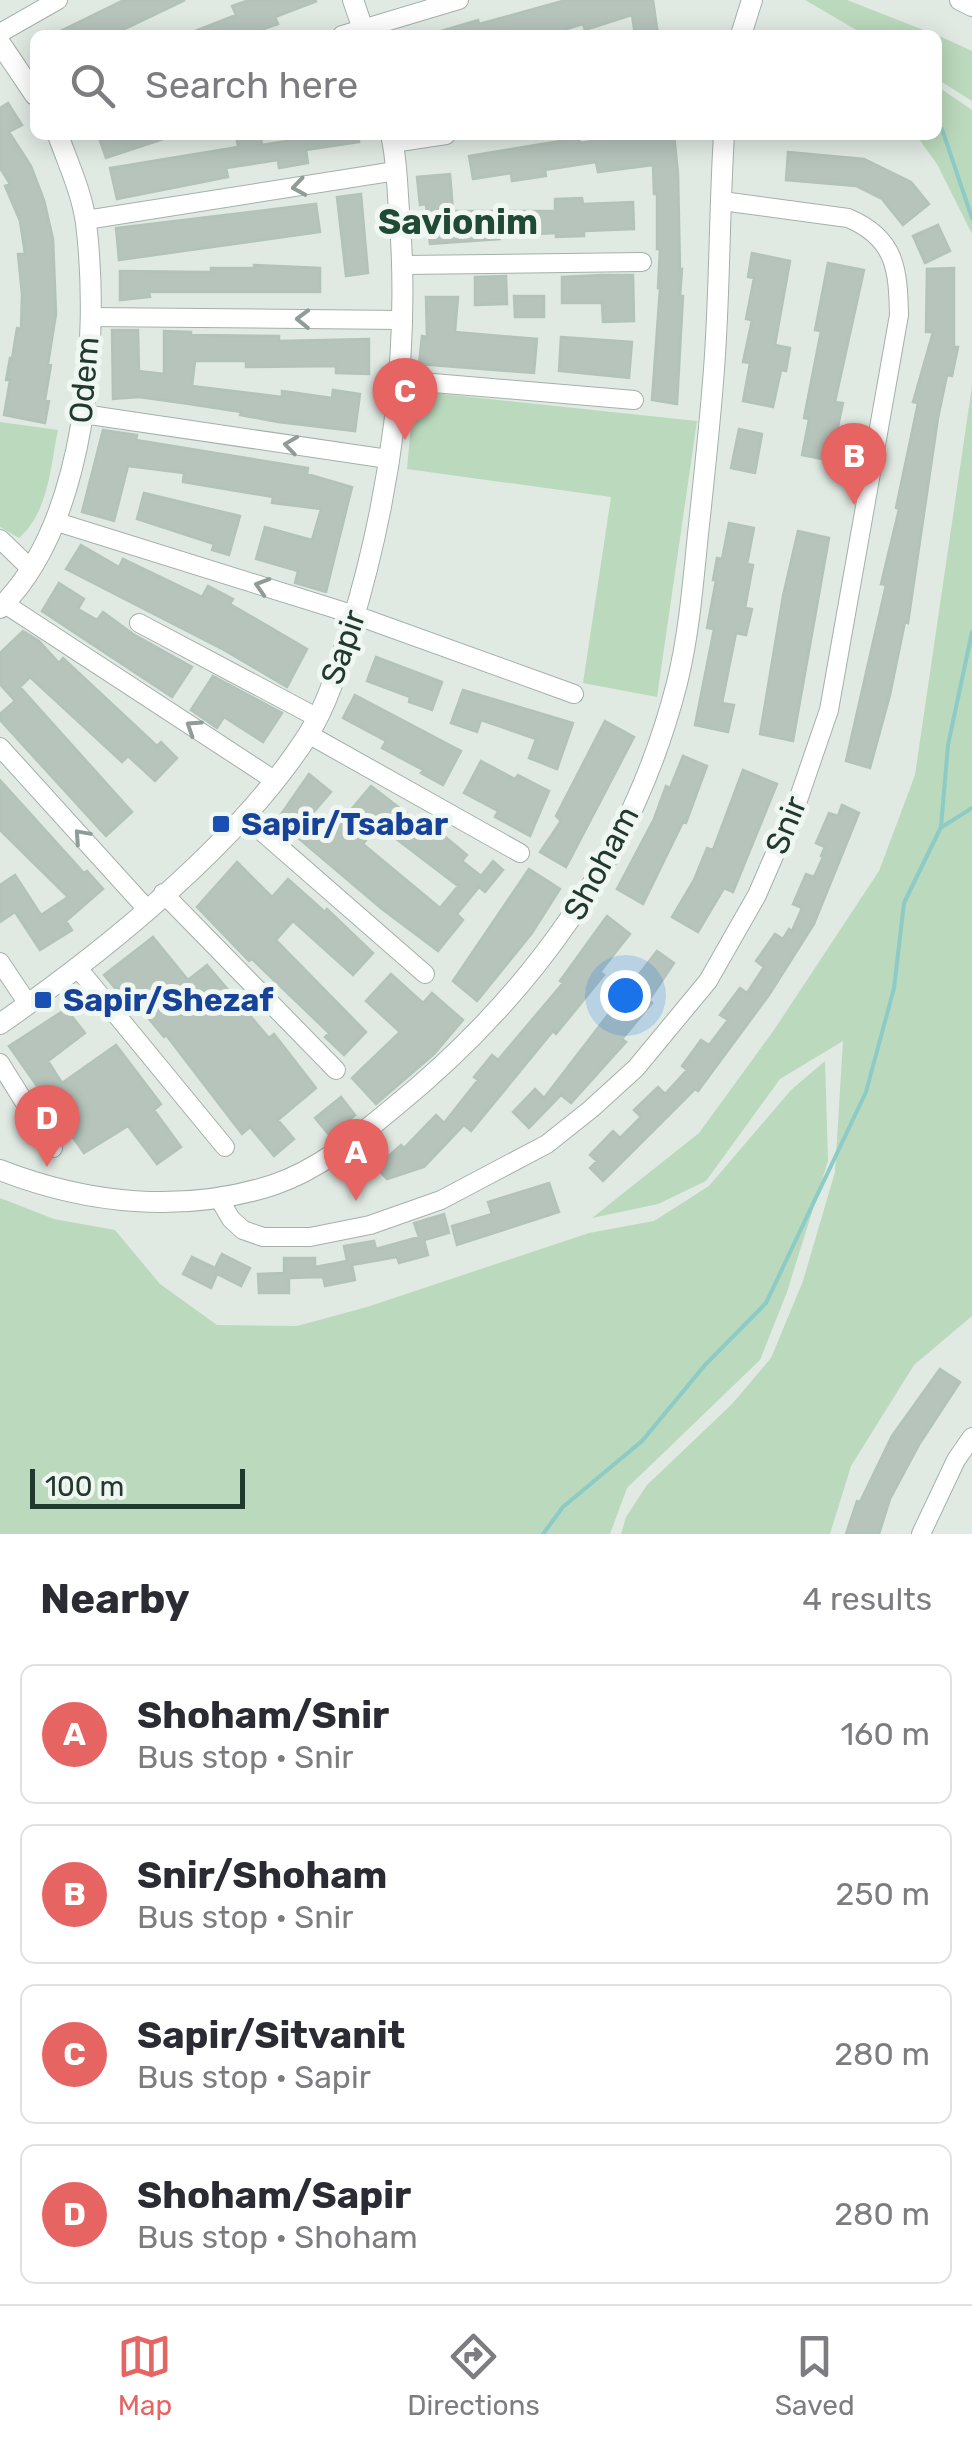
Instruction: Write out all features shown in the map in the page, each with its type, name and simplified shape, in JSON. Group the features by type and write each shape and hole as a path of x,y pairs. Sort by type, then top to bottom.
{"street":[{"path":"0,33 58,0"},
{"path":"353,0 363,30"},
{"path":"370,30 460,0"},
{"path":"747,17 766,0"},
{"path":"960,0 972,6"},
{"path":"0,43 30,88"},
{"name":"Odem","path":"2,606 30,568 56,522 75,465 82,414 90,316 86,220 60,140"},
{"name":"Sapir","path":"0,1024 77,967 244,817 313,726 340,664 369,568 388,459 398,380 404,265 392,140"},
{"name":"Shoham","path":"0,1170 88,1198 155,1203 218,1198 273,1184 312,1168 446,1065 560,938 616,842 654,760 678,681 690,606 714,368 724,140"},
{"path":"86,220 396,171"},
{"name":"Snir","path":"218,1198 230,1219 244,1230 263,1238 310,1237 370,1225 441,1200 547,1144 636,1068 708,982 757,895 797,803 829,710 899,315 898,274 884,244 864,225 848,218 722,201"},
{"path":"404,265 642,262"},
{"path":"90,316 400,320"},
{"path":"398,380 634,400"},
{"path":"82,414 388,459"},
{"path":"56,522 354,615 574,694"},
{"path":"0,539 30,568"},
{"path":"2,606 274,780"},
{"path":"139,623 520,853"},
{"path":"0,746 146,908"},
{"path":"244,817 426,974"},
{"path":"163,893 336,1070"},
{"path":"0,962 28,1004"},
{"path":"77,967 225,1147"},
{"path":"0,1063 53,1148"},
{"path":"921,1534 956,1460 972,1437"},
{"path":"956,1460 972,1474"}],"green space":[{"path":"805,0 847,0 923,30 856,30"},
{"path":"942,37 972,51 972,101 942,82"},
{"path":"942,89 972,110 972,234 937,164 920,140 942,140"},
{"path":"972,386 972,1316 914,1365 851,1466 830,1534 621,1534 626,1517 647,1485 732,1404 771,1358 803,1281 835,1172 843,1041 780,1079 706,1181 658,1204 592,1218 699,1133 774,1030 879,871 915,775"},
{"path":"414,391 697,421 657,697 583,683 611,497 407,469"},
{"path":"0,422 58,430 42,502 19,538 0,527"},
{"path":"825,1061 828,1161 787,1292 760,1360 627,1488 610,1534 0,1534 0,1198 54,1219 115,1230 160,1284 217,1325 297,1326 367,1307 589,1233 654,1221 709,1186 791,1090"}],"building":[{"path":"124,0 185,0 122,30 62,30"},
{"path":"249,0 317,1 275,17 278,24 261,30 198,30 236,15 232,6"},
{"path":"566,0 653,0 657,30 634,30 632,15 585,30 583,24 563,30 445,30 478,20 479,24"},
{"path":"8,103 22,125 9,132 31,166 53,239 56,314 45,423 4,415 10,358 17,328 21,329 18,254 25,254 20,221 5,186 10,184 0,168 0,108"},
{"path":"100,140 160,140 106,158"},
{"path":"261,140 262,145 293,140 359,142 306,150 308,163 279,168 278,160 226,168 228,177 117,199 110,168 238,147 237,141"},
{"path":"567,140 675,140 683,296 677,404 652,400 660,288 653,165 598,172 596,162 545,170 546,176 512,181 511,173 473,179 469,156"},
{"path":"788,152 864,159 911,182 929,204 903,225 882,199 856,186 786,180"},
{"path":"450,174 453,211 555,211 555,199 582,198 583,204 633,202 634,229 584,231 584,236 556,237 556,233 430,244 426,204 420,205 417,177"},
{"path":"361,194 368,273 346,276 337,197"},
{"path":"316,204 320,232 119,260 116,228"},
{"path":"938,225 950,251 925,263 913,236"},
{"path":"752,253 790,261 775,345 790,348 773,407 743,401 750,363 743,362 752,320 746,319 754,278 748,277"},
{"path":"828,263 864,270 835,402 843,403 836,436 842,437 837,462 802,455 809,419 804,418 821,331 815,330"},
{"path":"211,268 320,268 320,292 149,292 150,297 120,300 120,271 211,272"},
{"path":"954,268 954,347 958,347 938,418 908,623 905,622 870,768 846,761 886,585 881,584 918,403 913,402 933,332 926,332 927,269"},
{"path":"633,275 634,321 603,322 602,303 562,303 562,277"},
{"path":"506,276 507,304 475,305 475,277"},
{"path":"514,296 544,296 544,317 515,317"},
{"path":"426,297 458,297 455,332 537,339 534,373 419,364 422,336 427,337"},
{"path":"112,330 138,330 139,371 164,374 164,331 279,336 279,341 369,339 369,374 336,373 336,366 246,367 246,361 195,361 192,386 282,397 282,391 332,398 333,390 360,394 355,431 278,422 240,415 241,412 139,397 113,399"},
{"path":"561,337 632,342 629,378 559,371"},
{"path":"739,429 762,434 755,473 731,468"},
{"path":"103,430 137,435 136,440 308,468 307,474 352,487 326,592 295,583 298,571 256,559 265,527 312,540 321,509 272,503 273,497 183,482 184,473 128,466 114,521 82,512"},
{"path":"144,493 240,516 229,555 212,550 214,544 137,519"},
{"path":"729,523 754,528 747,564 753,565 745,608 752,609 746,635 736,633 722,703 734,705 728,732 695,725 714,629 707,628 713,580"},
{"path":"798,531 829,538 793,741 760,734"},
{"path":"81,545 119,567 123,559 202,597 208,586 233,599 230,604 307,649 287,687 66,569"},
{"path":"59,583 84,599 78,609 97,620 103,612 192,667 172,697 42,611"},
{"path":"23,631 39,641 59,663 63,658 157,746 161,742 177,758 155,781 128,756 122,762 30,677 20,687 132,812 106,836 0,720 0,714 15,701 0,684 0,653"},
{"path":"376,657 442,682 432,710 367,681"},
{"path":"213,676 282,713 263,742 224,717 217,728 191,710"},
{"path":"463,690 573,723 557,769 529,758 536,739 481,720 477,732 451,723"},
{"path":"355,695 461,751 443,785 382,748 386,741 343,718"},
{"path":"605,721 634,737 566,867 540,852 561,821 556,816"},
{"path":"683,756 707,766 686,823 683,822 643,904 617,889"},
{"path":"481,761 549,791 530,836 495,817 498,811 464,793"},
{"path":"743,770 777,784 733,892 724,888 698,932 672,917 707,848 713,850"},
{"path":"309,774 331,792 307,820 328,837 371,786 440,839 443,835 467,855 462,861 481,876 493,861 503,870 485,892 479,887 457,914 463,920 438,951 277,820","holes":["378,825 458,886 440,908 363,844"]},
{"path":"0,780 103,889 66,921 72,930 40,950 15,912 0,922 0,885 15,875 41,915 68,897 0,830"},
{"path":"842,805 859,813 814,924 769,995 698,1091 695,1089 603,1181 590,1168 597,1161 590,1155 613,1131 620,1138 641,1117 634,1110 658,1087 665,1094 687,1070 682,1066 701,1040 709,1045 728,1020 720,1015 740,988 747,993 764,967 756,961 775,934 783,939 789,929 792,931 802,908 793,904 806,874 814,877 823,857 825,847 816,843 829,813 838,816"},
{"path":"237,862 272,897 288,879 373,953 353,975 293,921 276,940 366,1032 344,1055 325,1037 329,1033 252,959 249,961 197,907"},
{"path":"529,869 560,889 532,933 477,1001 453,981"},
{"path":"607,916 630,934 600,972 604,975 556,1034 553,1031 471,1131 464,1125 424,1167 387,1179 376,1167 401,1145 404,1148 436,1115 444,1123 492,1055 498,1060 563,983 560,981"},
{"path":"153,937 188,980 207,965 269,1038 274,1034 316,1088 278,1120 294,1139 274,1156 250,1127 242,1134 166,1035 135,1002 130,1006 104,975"},
{"path":"657,951 674,963 649,1000 652,1003 622,1039 626,1042 571,1103 561,1095 529,1128 513,1112 535,1089 544,1098"},
{"path":"391,974 423,1003 432,993 463,1020 434,1054 376,1104 352,1078 400,1032 366,1001"},
{"path":"66,1009 85,1033 48,1061 62,1083 116,1045 161,1104 154,1110 181,1147 157,1164 128,1126 84,1153 9,1046"},
{"path":"341,1097 355,1115 330,1136 315,1118"},
{"path":"549,1183 559,1212 457,1245 452,1226 492,1214 488,1202"},
{"path":"444,1214 449,1233 424,1240 428,1255 399,1263 397,1257 352,1265 355,1280 325,1286 323,1277 289,1278 289,1293 259,1293 258,1274 284,1273 284,1258 315,1258 315,1267 347,1261 344,1246 374,1241 376,1249 419,1237 414,1223"},
{"path":"222,1254 250,1268 241,1286 217,1274 211,1288 183,1274 192,1257 215,1268"},
{"path":"940,1369 960,1382 920,1443 890,1499 879,1534 846,1534 857,1501 860,1502 892,1436"}],"waterway":[{"path":"942,129 972,218"},
{"path":"543,1534 563,1507 642,1441 705,1365 766,1303 866,1092 894,988 904,903 941,827 948,745 972,632"},
{"path":"942,827 972,808"}],"place":[{"name":"Sapir/Sitvanit","path":"405,440"},
{"name":"Snir/Shoham","path":"854,505"},
{"name":"Sapir/Tsabar","path":"221,824"},
{"name":"Sapir/Shezaf","path":"43,1000"},
{"name":"Shoham/Sapir","path":"47,1167"},
{"name":"Shoham/Snir","path":"356,1201"}],"district":[{"name":"Savionim","path":"458,222"}]}
